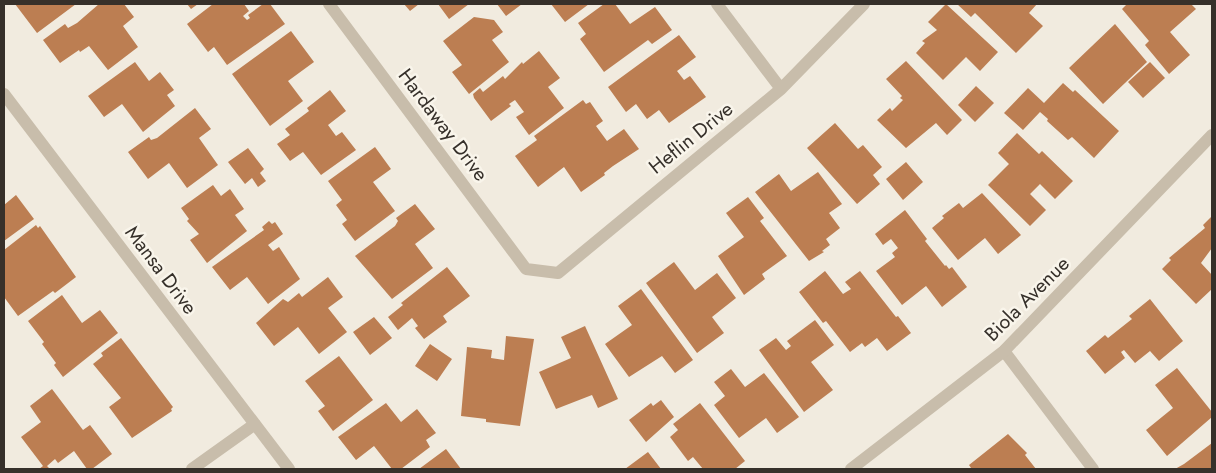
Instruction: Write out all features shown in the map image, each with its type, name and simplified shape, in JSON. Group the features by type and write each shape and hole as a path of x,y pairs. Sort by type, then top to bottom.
{"street":[{"name":"Hardaway Drive","path":"329,4 526,269"},
{"path":"717,4 780,89"},
{"name":"Heflin Drive","path":"526,269 558,273 780,89 864,4"},
{"name":"Mansa Drive","path":"4,94 288,469"},
{"name":"Biola Avenue","path":"851,469 1004,351 1212,135"},
{"path":"1004,351 1094,469"},
{"path":"192,469 255,424"}],"building":[{"path":"15,4 76,4 37,33"},
{"path":"99,4 124,4 134,17 123,26 138,47 108,70 89,46 80,52 79,50 60,63 43,40 65,24 68,28 77,23"},
{"path":"187,4 198,4 191,9"},
{"path":"213,4 244,4 249,11 243,16 247,20 250,18 248,15 263,4 270,4 285,24 227,65 214,47 208,52 187,24"},
{"path":"404,4 419,4 410,11"},
{"path":"438,4 469,4 449,19"},
{"path":"497,4 522,4 506,16"},
{"path":"551,4 589,4 565,22"},
{"path":"604,4 615,4 630,24 655,7 672,30 652,44 648,40 604,72 580,39 586,34 578,23"},
{"path":"946,4 998,52 980,71 966,57 943,80 916,53 925,43 922,41 937,30 928,22"},
{"path":"957,4 1037,4 1029,13 1043,26 1016,53 975,13 971,17"},
{"path":"1127,4 1191,4 1196,9 1170,32 1190,55 1169,74 1145,45 1149,41 1122,9"},
{"path":"474,17 494,20 503,32 492,40 509,62 469,94 452,72 462,65 443,41"},
{"path":"1115,24 1147,62 1103,104 1069,68"},
{"path":"291,31 314,62 288,81 303,101 270,126 232,74"},
{"path":"679,35 696,57 677,71 684,80 690,76 706,97 669,123 659,110 647,119 636,104 626,112 608,87"},
{"path":"539,51 560,78 548,87 564,108 529,135 516,117 524,112 515,100 509,104 511,106 491,121 473,94 480,88 483,92 503,76 505,79 522,62 523,64"},
{"path":"906,61 962,120 947,135 936,123 906,148 877,120 890,108 892,111 903,100 900,98 902,96 886,79"},
{"path":"135,62 149,81 160,72 174,90 167,95 175,106 143,132 122,104 104,117 88,96"},
{"path":"1150,62 1165,78 1143,98 1128,82"},
{"path":"1063,83 1073,92 1075,90 1119,131 1094,158 1072,137 1068,140 1040,112 1023,130 1004,113 1028,88 1044,103"},
{"path":"976,86 994,103 975,122 958,105"},
{"path":"330,90 346,111 328,125 336,136 342,132 356,150 321,175 303,152 290,161 277,144 290,135 285,129 309,111 307,108"},
{"path":"583,100 586,104 590,102 603,121 596,126 607,141 624,129 639,149 613,166 604,173 605,175 581,192 564,167 538,187 515,156 537,140 534,136"},
{"path":"195,108 211,129 199,138 218,165 187,188 169,163 148,179 128,152 149,137 151,140 157,138"},
{"path":"835,123 858,149 863,145 882,167 873,175 880,184 857,204 807,148"},
{"path":"1017,133 1039,154 1042,151 1073,181 1055,199 1040,184 1030,194 1046,210 1030,226 988,185 1009,164 998,153"},
{"path":"375,147 391,169 373,182 395,211 355,241 342,224 347,220 336,205 342,200 328,181"},
{"path":"248,148 264,169 260,173 266,181 258,187 252,178 245,184 228,162"},
{"path":"906,162 923,182 903,200 886,179"},
{"path":"818,172 842,204 829,213 840,228 826,239 830,245 822,251 824,252 809,261 755,192 779,174 791,191"},
{"path":"213,185 221,196 230,189 244,209 235,215 247,231 207,263 190,240 199,234 187,221 189,219 181,208"},
{"path":"982,193 1021,235 998,254 985,238 958,260 932,228 944,218 942,216 959,203 963,208"},
{"path":"16,195 34,219 4,241 4,205"},
{"path":"748,197 764,218 760,221 787,256 762,274 765,279 744,295 718,256 744,237 726,213"},
{"path":"415,204 435,229 415,244 433,268 392,299 355,256 395,226 398,221 396,218"},
{"path":"905,210 927,239 925,241 945,266 949,269 952,267 967,287 942,307 926,286 902,305 876,271 895,257 892,253 898,248 891,239 883,245 875,234"},
{"path":"1212,216 1212,248 1201,263 1212,275 1212,289 1196,304 1162,269 1171,260 1169,258 1205,228 1203,225"},
{"path":"269,221 272,224 275,222 283,234 268,245 273,251 279,247 300,279 268,304 247,277 230,290 212,267 264,230 262,227"},
{"path":"36,225 38,228 40,226 76,277 55,293 53,291 18,316 4,297 4,250"},
{"path":"674,262 695,290 717,273 736,298 712,317 724,333 697,353 646,283"},
{"path":"447,267 470,296 443,316 447,322 424,339 415,328 418,326 412,318 398,330 388,317 403,305 401,303"},
{"path":"825,271 843,294 851,289 845,282 860,271 911,333 887,351 877,338 865,347 862,343 850,352 826,321 823,323 799,292"},
{"path":"328,277 343,297 328,308 347,332 319,354 298,327 274,346 256,323 283,299 288,302 299,293 302,297"},
{"path":"641,289 693,360 675,373 662,356 629,377 605,344 632,325 618,306"},
{"path":"62,295 82,323 100,310 118,333 63,377 54,365 56,363 42,344 44,342 28,321"},
{"path":"1150,299 1183,341 1159,361 1150,351 1135,363 1124,350 1121,352 1125,358 1105,374 1086,351 1105,335 1108,338 1132,319 1129,316"},
{"path":"374,317 392,338 370,355 353,332"},
{"path":"815,320 834,345 811,362 833,390 804,412 759,350 776,338 786,350 791,346 787,341"},
{"path":"585,326 618,399 598,408 592,395 556,409 539,372 571,358 561,337"},
{"path":"506,336 534,339 520,426 486,422 486,419 461,416 467,347 492,350 491,358 504,360"},
{"path":"121,338 173,407 172,411 132,438 109,407 121,398 93,364 103,356 101,353"},
{"path":"430,344 452,359 437,381 415,366"},
{"path":"339,356 373,400 333,431 318,411 325,406 305,381"},
{"path":"1177,368 1212,412 1212,417 1167,456 1146,430 1173,408 1155,385"},
{"path":"731,369 745,387 764,373 799,417 777,433 766,418 739,438 714,405 725,396 714,382"},
{"path":"52,389 83,430 90,425 112,454 92,469 87,469 74,451 58,463 55,459 47,466 50,469 39,469 43,466 21,437 41,422 30,406"},
{"path":"661,400 674,417 646,442 629,420 651,403 653,406"},
{"path":"386,403 401,422 417,409 436,433 426,440 430,447 401,469 392,469 374,446 356,460 338,437"},
{"path":"700,403 745,461 735,469 703,469 693,457 688,461 670,437 678,430 673,424"},
{"path":"1008,434 1027,453 1025,455 1036,469 969,469 971,468 969,465"},
{"path":"1212,443 1212,469 1175,469 1184,464"},
{"path":"446,449 461,469 419,469"},
{"path":"648,452 661,469 625,469"}]}
